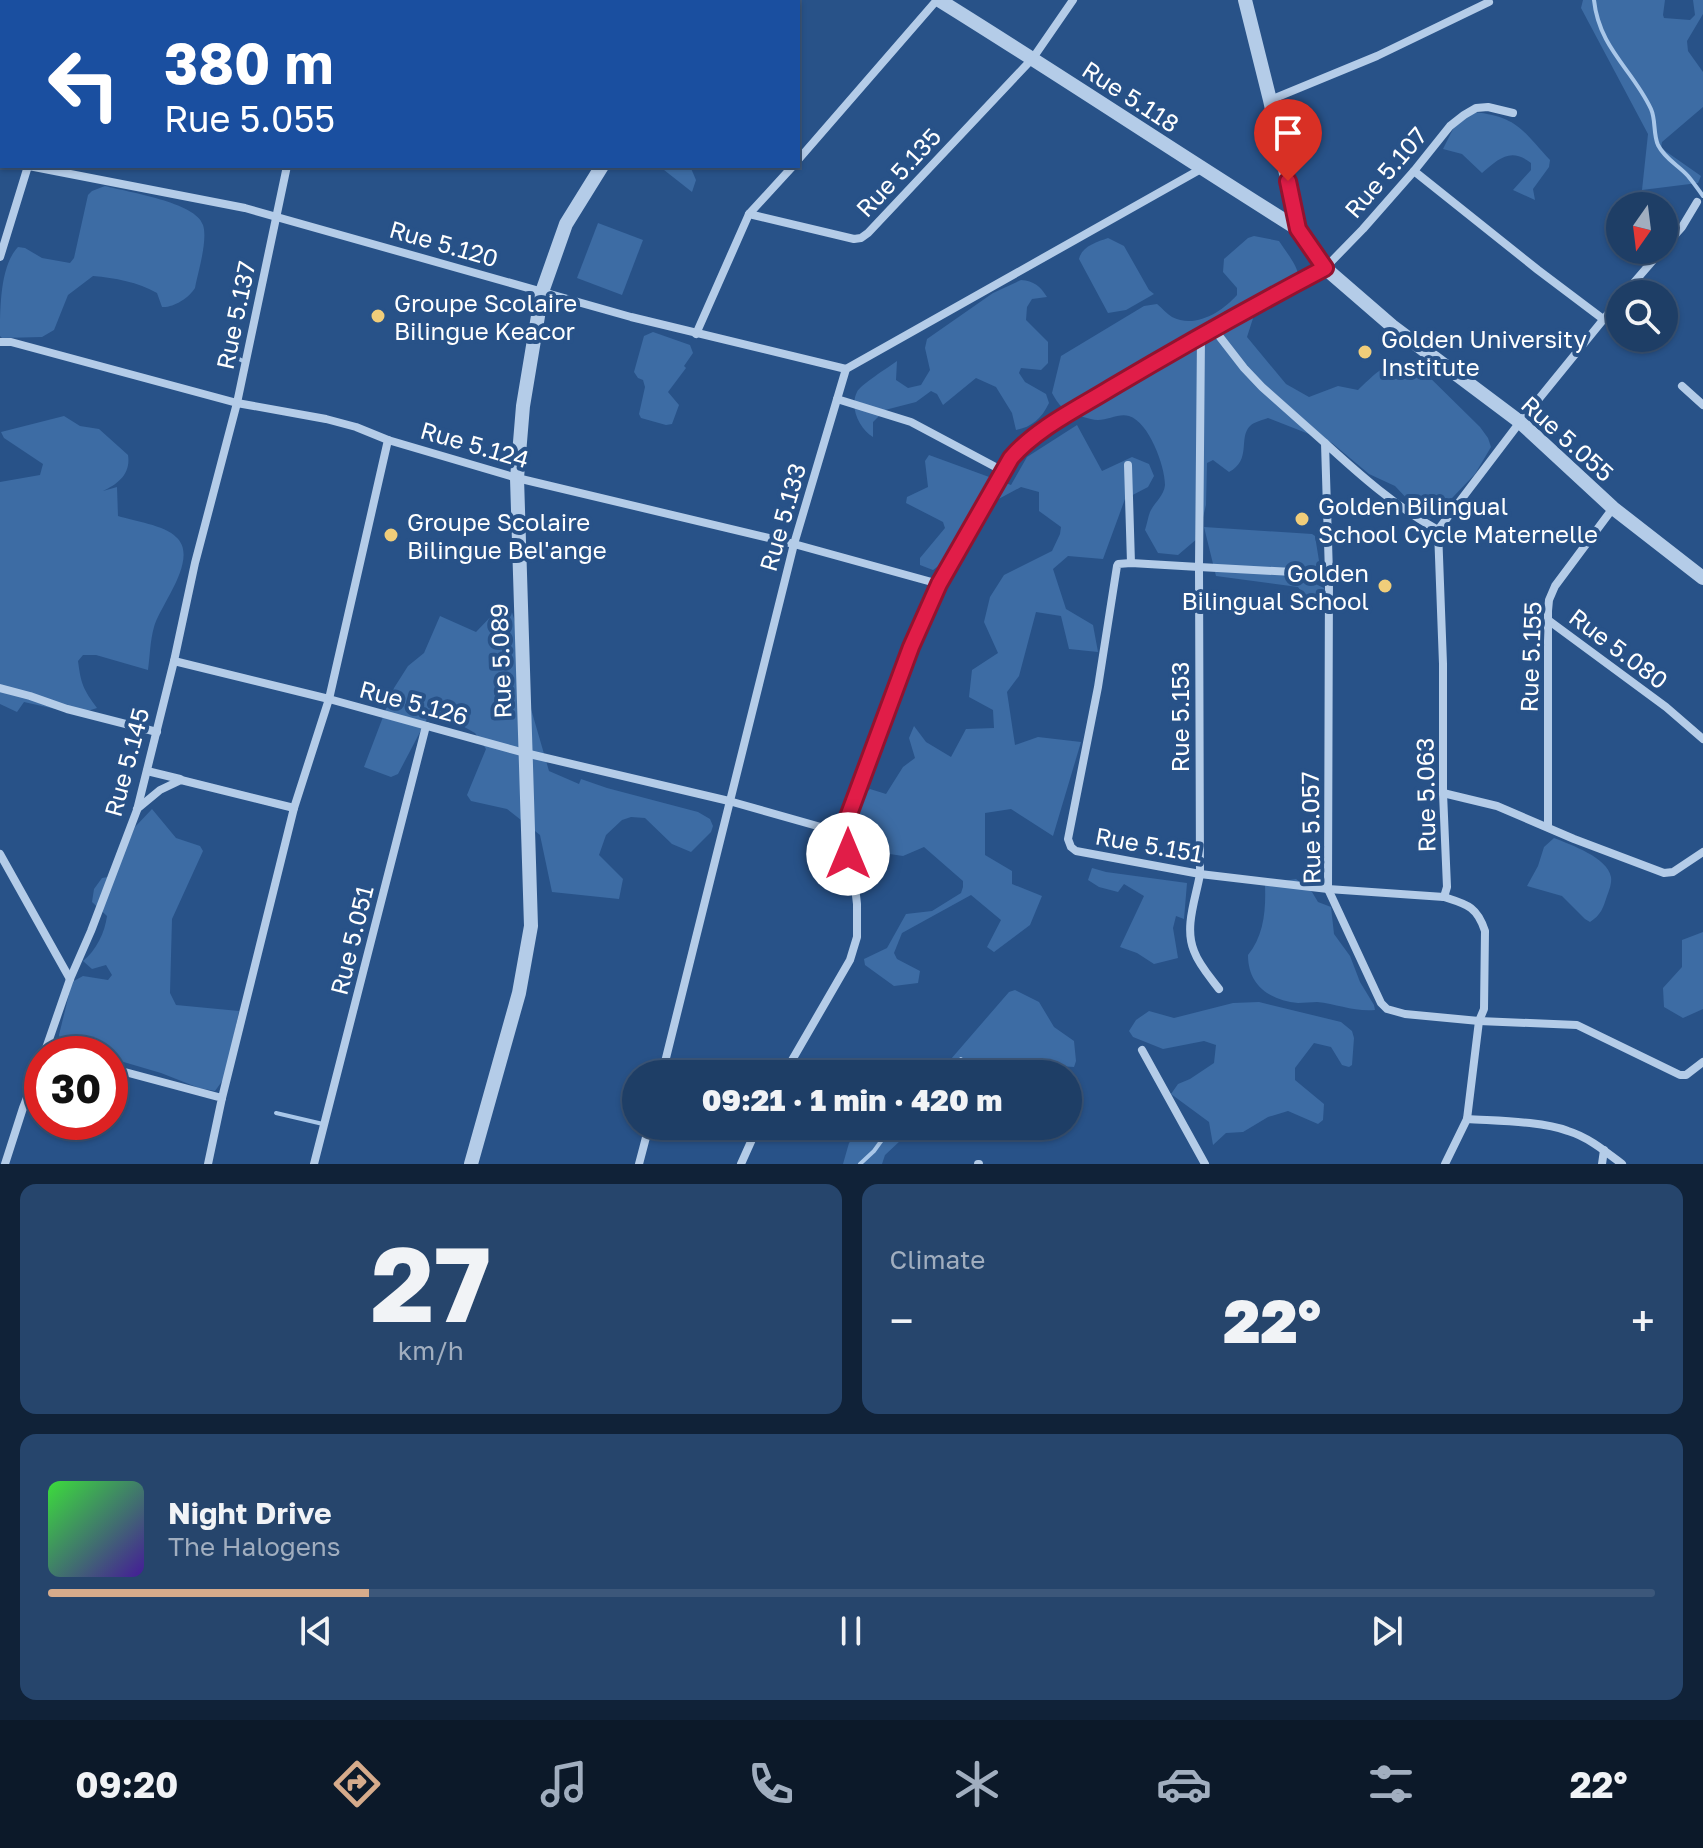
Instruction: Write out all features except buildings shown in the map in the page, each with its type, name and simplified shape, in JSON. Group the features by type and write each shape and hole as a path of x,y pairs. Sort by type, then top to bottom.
{"street":[{"name":"Rue 5.118","path":"938,0 1298,229"},
{"path":"800,158 938,0"},
{"path":"1033,58 1073,0"},
{"name":"Rue 5.055","path":"1245,0 1298,229 1325,268 1392,326 1520,422 1613,508 1703,578"},
{"path":"1270,100 1377,56 1489,2"},
{"name":"Rue 5.135","path":"749,214 854,239 861,238 1033,58"},
{"name":"Rue 5.107","path":"842,833 911,647 939,584 1003,471 1023,445 1201,335 1325,268 1363,229 1450,126 1464,115 1476,108 1488,107 1513,113"},
{"path":"0,257 27,168"},
{"name":"Rue 5.120","path":"50,168 245,208 631,317 846,369"},
{"name":"Rue 5.137","path":"218,472 237,403 287,168"},
{"name":"Rue 5.089","path":"471,1164 519,993 531,926 517,478 523,406 542,292 566,224 601,168"},
{"path":"696,334 749,214 791,168"},
{"path":"846,369 1201,169"},
{"path":"1414,171 1603,319"},
{"path":"1678,232 1697,202"},
{"path":"1636,280 1650,264"},
{"path":"1213,328 1262,387 1352,468 1412,515 1438,530 1606,315"},
{"name":"Rue 5.153","path":"1201,335 1200,874 1190,935 1193,950 1219,989"},
{"name":"Rue 5.124","path":"0,342 11,342 237,403 326,419 517,478 794,544 939,584"},
{"name":"Rue 5.133","path":"665,1060 794,544 846,369"},
{"path":"1682,386 1703,405"},
{"path":"837,399 911,422 1003,471"},
{"path":"174,661 329,699 388,440"},
{"name":"Rue 5.057","path":"1325,443 1329,574 1328,889 1381,1003 1387,1009 1405,1014 1577,1025 1680,1075 1686,1075 1703,1062"},
{"path":"1128,465 1131,563 1329,574"},
{"name":"Rue 5.145","path":"50,1036 137,810 218,472"},
{"name":"Rue 5.155","path":"1548,827 1549,600 1555,586 1613,508"},
{"name":"Rue 5.063","path":"1438,530 1447,887 1444,897"},
{"name":"Rue 5.151","path":"1131,563 1117,566 1098,687 1068,839 1071,847 1076,851 1200,874 1328,889 1444,897"},
{"name":"Rue 5.080","path":"1548,620 1666,707 1703,739"},
{"path":"0,688 157,732"},
{"name":"Rue 5.126","path":"208,1164 294,808 329,699 525,753 729,801 842,833"},
{"name":"Rue 5.051","path":"314,1164 426,726"},
{"path":"147,771 294,808"},
{"path":"137,810 160,790 181,780"},
{"path":"1443,793 1497,806 1664,873 1673,872 1703,852"},
{"path":"792,1060 850,960 857,937 854,878 842,833"},
{"path":"0,854 70,979"},
{"path":"1444,897 1469,904 1481,918 1485,931 1484,1009 1479,1021 1467,1119 1445,1164"},
{"path":"1142,1050 1205,1164"},
{"path":"128,1073 222,1098"},
{"name":"Rue 5.145","path":"5,1164 24,1105"},
{"path":"1467,1119 1566,1130 1604,1150 1622,1164"},
{"path":"639,1164 645,1140"},
{"path":"741,1164 752,1140"},
{"path":"1602,1164 1604,1150"}],"shaded area":[{"path":"1583,0 1665,0 1664,18 1690,20 1695,15 1693,0 1703,0 1703,14 1687,41 1688,51 1703,72 1703,107 1662,142 1661,148 1701,176 1698,183 1642,190 1648,134 1581,8"},
{"path":"1474,112 1510,121 1550,160 1549,167 1533,189 1535,200 1513,190 1531,170 1531,163 1524,158 1505,157 1482,173 1462,154 1443,149 1454,127"},
{"path":"662,168 691,168 696,180 692,192"},
{"path":"105,186 175,204 198,217 203,225 204,239 195,288 180,302 162,307 157,293 150,289 126,281 93,276 68,295 54,330 42,337 2,338 2,288 12,255 18,247 42,258 70,263 74,258 88,195"},
{"path":"598,223 643,240 622,295 577,278"},
{"path":"1254,236 1279,241 1298,275 1288,292 1255,312 1247,337 1286,384 1309,397 1338,386 1358,390 1390,365 1415,363 1488,438 1491,447 1475,474 1433,518 1426,519 1395,486 1369,474 1332,443 1268,418 1252,425 1247,431 1243,455 1236,467 1229,472 1213,460 1207,463 1206,505 1198,538 1178,555 1158,553 1145,530 1150,512 1165,485 1159,456 1149,435 1129,416 1090,419 1063,408 1055,399 1052,393 1061,356 1144,306 1157,304 1172,317 1190,321 1208,317 1224,307 1237,295 1237,288 1223,272 1224,259"},
{"path":"1108,238 1124,246 1154,294 1126,310 1108,313 1079,259 1087,248"},
{"path":"1021,280 1036,285 1047,297 1032,299 1027,307 1026,320 1048,342 1048,363 1041,370 1021,368 1019,373 1025,382 1046,394 1049,403 1040,417 1027,427 1016,430 1012,413 996,387 976,378 943,405 937,394 931,391 916,402 885,410 873,422 873,437 868,433 855,411 859,389 897,361 896,380 908,388 921,385 930,370 925,348 927,339 993,293"},
{"path":"653,332 690,345 693,353 668,392 679,405 672,424 641,418 639,414 645,387 643,380 634,372 644,336"},
{"path":"64,416 80,426 99,429 128,455 122,478 103,491 117,487 118,516 171,533 182,546 184,557 176,582 154,627 148,670 96,655 83,655 78,661 82,681 97,708 78,714 24,702 17,712 0,704 0,482 40,475 43,464 4,438 1,432"},
{"path":"1077,425 1102,471 1132,457 1149,464 1154,476 1148,487 1125,499 1103,559 1068,556 1053,569 1066,609 1093,625 1098,652 1069,649 1061,616 1036,612 1019,676 1007,692 1015,745 1038,737 1081,742 1053,836 1011,809 985,813 985,855 1012,871 1012,884 1042,896 1030,925 994,952 987,947 1001,920 971,895 902,933 894,953 897,959 920,971 918,983 894,986 865,965 864,959 887,948 906,914 932,911 961,893 963,881 924,847 903,856 863,850 854,840 852,832 854,812 870,789 886,794 903,767 915,758 909,738 914,726 926,742 951,757 966,729 994,728 993,710 969,697 972,670 998,653 984,622 990,597 1004,575 1052,551 1061,527 1039,511 1039,492 1021,487 988,506 965,546 933,570 920,565 920,558 945,528 943,522 906,503 907,497 928,487 925,461 929,455 1011,485 1027,457"},
{"path":"1204,527 1312,534 1315,536 1320,567 1307,580 1324,588 1326,601 1308,601 1298,587 1216,576"},
{"path":"506,605 511,609 520,638 520,671 549,771 579,784 581,779 698,812 710,819 713,826 691,852 672,844 645,818 622,820 606,835 599,855 623,879 619,899 552,892 540,835 507,809 471,801 467,795 486,749 475,733 443,715 429,715 398,774 391,777 364,767 394,688 408,666 424,653 440,616 476,632 499,608"},
{"path":"152,809 176,838 200,846 203,851 172,919 170,993 176,1005 239,1011 225,1077 215,1091 128,1063 128,1036 59,1036 72,982 83,976 108,980 112,975 106,965 92,969 83,961 99,941 107,916 92,902 94,889 102,878 114,876 135,827"},
{"path":"1554,838 1596,858 1608,870 1611,879 1609,892 1601,911 1590,922 1562,896 1527,886 1544,847"},
{"path":"1092,868 1187,883 1184,919 1176,916 1173,928 1178,958 1154,964 1120,947 1144,896 1124,884 1118,892 1099,887 1088,880"},
{"path":"1296,879 1312,892 1318,902 1331,907 1334,934 1350,956 1375,1010 1288,1001 1269,994 1256,983 1248,955 1258,939 1263,922 1265,884"},
{"path":"1703,932 1703,1009 1683,1018 1664,1007 1663,988 1682,967 1682,940"},
{"path":"1015,990 1039,1002 1054,1027 1074,1041 1076,1060 950,1060 1009,992"},
{"path":"1259,1002 1341,1022 1352,1031 1354,1038 1352,1065 1342,1065 1331,1047 1314,1043 1295,1068 1295,1080 1324,1104 1323,1120 1318,1124 1288,1111 1268,1117 1243,1132 1226,1133 1213,1145 1209,1122 1171,1094 1178,1084 1214,1063 1216,1045 1204,1041 1163,1049 1133,1037 1129,1031 1136,1020 1149,1011 1174,1018 1233,1003"},
{"path":"851,1140 901,1140 885,1155 882,1164 843,1164"}],"waterway":[{"path":"1594,0 1602,32 1651,109 1658,145 1703,196"},
{"path":"229,354 243,361"},
{"path":"276,1113 323,1124"},
{"path":"860,1164 882,1140"}],"place":[{"name":"Groupe Scolaire Bilingue Keacor","path":"378,316"},
{"name":"Golden University Institute","path":"1365,352"},
{"name":"Golden Bilingual School Cycle Maternelle","path":"1302,519"},
{"name":"Groupe Scolaire Bilingue Bel'ange","path":"391,535"},
{"name":"Golden Bilingual School","path":"1385,586"}],"route":[{"path":"848,854 842,833 911,647 939,584 1011,458 1023,445 1074,411 1201,335 1325,268 1298,229 1288,181"}]}
